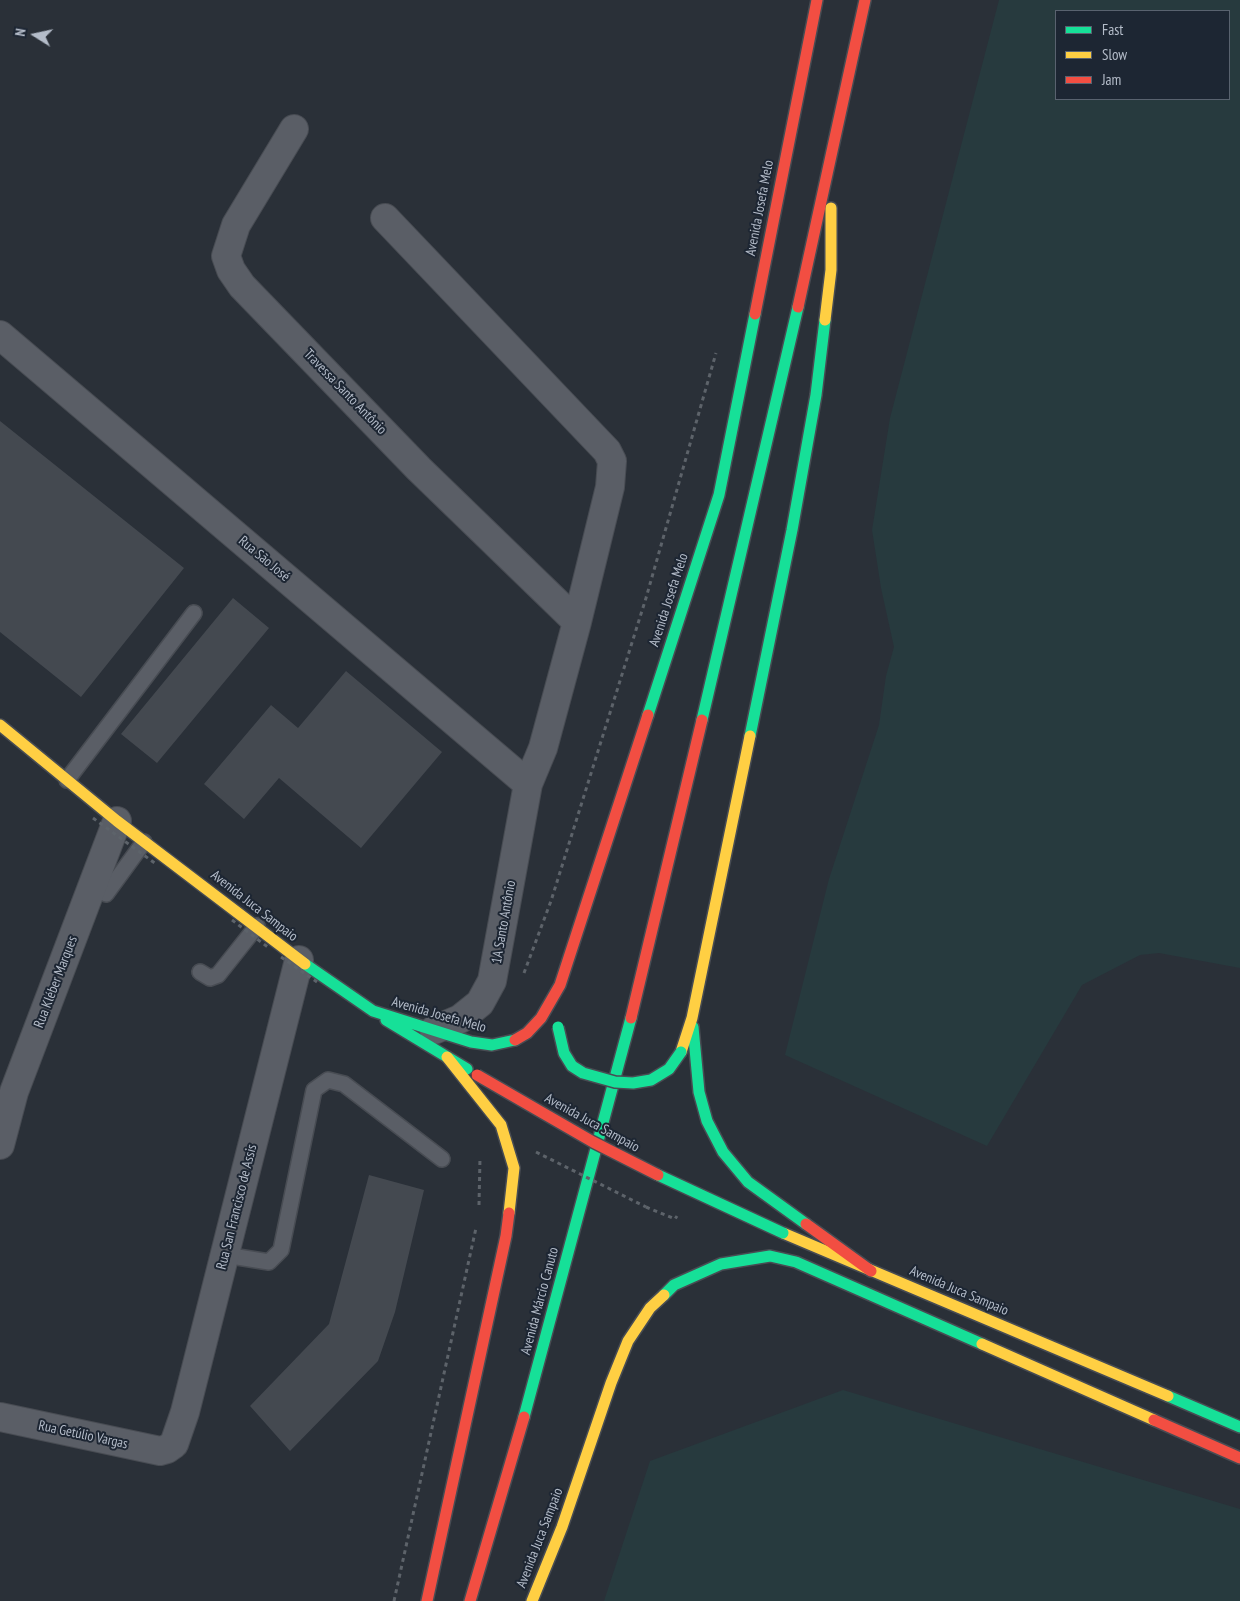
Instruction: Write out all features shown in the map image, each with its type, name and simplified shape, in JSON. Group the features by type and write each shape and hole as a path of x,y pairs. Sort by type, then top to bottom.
{"main road":[{"name":"Avenida Josefa Melo","path":"373,1011 471,1042 492,1045 510,1042 527,1033 541,1018 560,985 723,480 817,0"},
{"path":"560,985 558,1019 561,1046 572,1066 583,1073 605,1080 633,1083 650,1080 669,1069 681,1052 692,1018 792,530 816,394 831,270 831,159 865,0"},
{"name":"Avenida Márcio Canuto","path":"470,1601 533,1385 634,1007 768,444 831,159"},
{"name":"Avenida Juca Sampaio","path":"0,725 67,780 105,820 144,842 257,926 290,958 447,1057 592,1142 687,1190 783,1233 1240,1427"},
{"path":"692,1018 699,1092 707,1121 723,1152 748,1182 872,1271"},
{"path":"427,1601 491,1312 506,1236 514,1168 501,1125 447,1057"},
{"name":"Avenida Juca Sampaio","path":"532,1601 562,1527 611,1382 628,1341 650,1308 674,1285 721,1264 770,1256 796,1262 1240,1458"}],"street":[{"name":"Travessa Santo Antônio","path":"294,129 236,225 226,256 231,270 242,286 419,469 577,622"},
{"name":"1A Santo Antônio","path":"385,218 610,455 612,472 577,622 543,748 528,784 492,981 480,1003 460,1019 434,1030"},
{"name":"Rua São José","path":"0,335 528,784"},
{"name":"Rua Kléber Marques","path":"0,1145 14,1092 105,894 105,820"},
{"name":"Rua San Francisco de Assis","path":"167,1449 174,1444 185,1412 225,1255 290,958"},
{"name":"Rua Getúlio Vargas","path":"0,1417 148,1448 167,1449"}],"lane":[{"path":"67,780 194,614"},
{"path":"105,894 144,842"},
{"path":"200,972 210,978 218,975 257,926"},
{"path":"225,1255 269,1262 281,1250 314,1090 328,1080 344,1084 442,1158"}],"path":[{"path":"520,981 551,901 646,598 716,351"},
{"path":"105,820 156,864"},
{"path":"232,920 269,948"},
{"path":"290,958 317,982"},
{"path":"536,1152 646,1207 675,1219"},
{"path":"479,1215 480,1153"},
{"path":"394,1601 477,1224"}],"green space":[{"path":"999,0 1240,0 1240,968 1159,953 1140,955 1082,985 987,1146 785,1055 829,879 879,725 886,676 894,647 881,588 872,530 890,418"},
{"path":"843,1390 1240,1509 1240,1601 604,1601 650,1461"}],"building":[{"path":"0,421 184,568 81,697 0,632"},
{"path":"233,598 269,628 157,763 121,734"},
{"path":"346,671 442,752 361,848 279,778 244,819 204,784 271,705 298,728"},
{"path":"369,1175 424,1190 395,1312 378,1361 290,1451 250,1406 329,1324"}],"traffic: fast":[{"path":"702,720 798,307"},
{"path":"648,715 719,495 755,314"},
{"path":"750,736 792,530 816,395 825,320"},
{"path":"305,964 373,1011 471,1042 492,1045 515,1040"},
{"path":"524,1417 631,1018"},
{"path":"386,1020 467,1069"},
{"path":"558,1027 564,1053 572,1066 583,1073 615,1082 633,1083 651,1080 669,1069 681,1052"},
{"path":"693,1027 699,1092 707,1121 723,1152 748,1182 806,1224"},
{"path":"658,1175 783,1233"},
{"path":"664,1295 674,1285 721,1264 770,1256 796,1262 982,1344"},
{"path":"1168,1396 1240,1427"}],"traffic: slow":[{"path":"825,320 831,270 831,208"},
{"path":"0,725 117,821 305,964"},
{"path":"681,1052 692,1018 750,736"},
{"path":"447,1057 501,1125 514,1168 509,1213"},
{"path":"783,1233 1168,1396"},
{"path":"532,1601 562,1527 611,1383 628,1341 650,1308 664,1295"},
{"path":"982,1344 1154,1420"}],"traffic: jam":[{"path":"755,314 817,0"},
{"path":"798,307 865,0"},
{"path":"515,1040 527,1033 541,1018 560,985 648,715"},
{"path":"631,1018 702,720"},
{"path":"477,1075 593,1142 658,1175"},
{"path":"427,1601 506,1236 509,1213"},
{"path":"806,1224 871,1271"},
{"path":"470,1601 524,1417"},
{"path":"1154,1420 1240,1458"}]}
